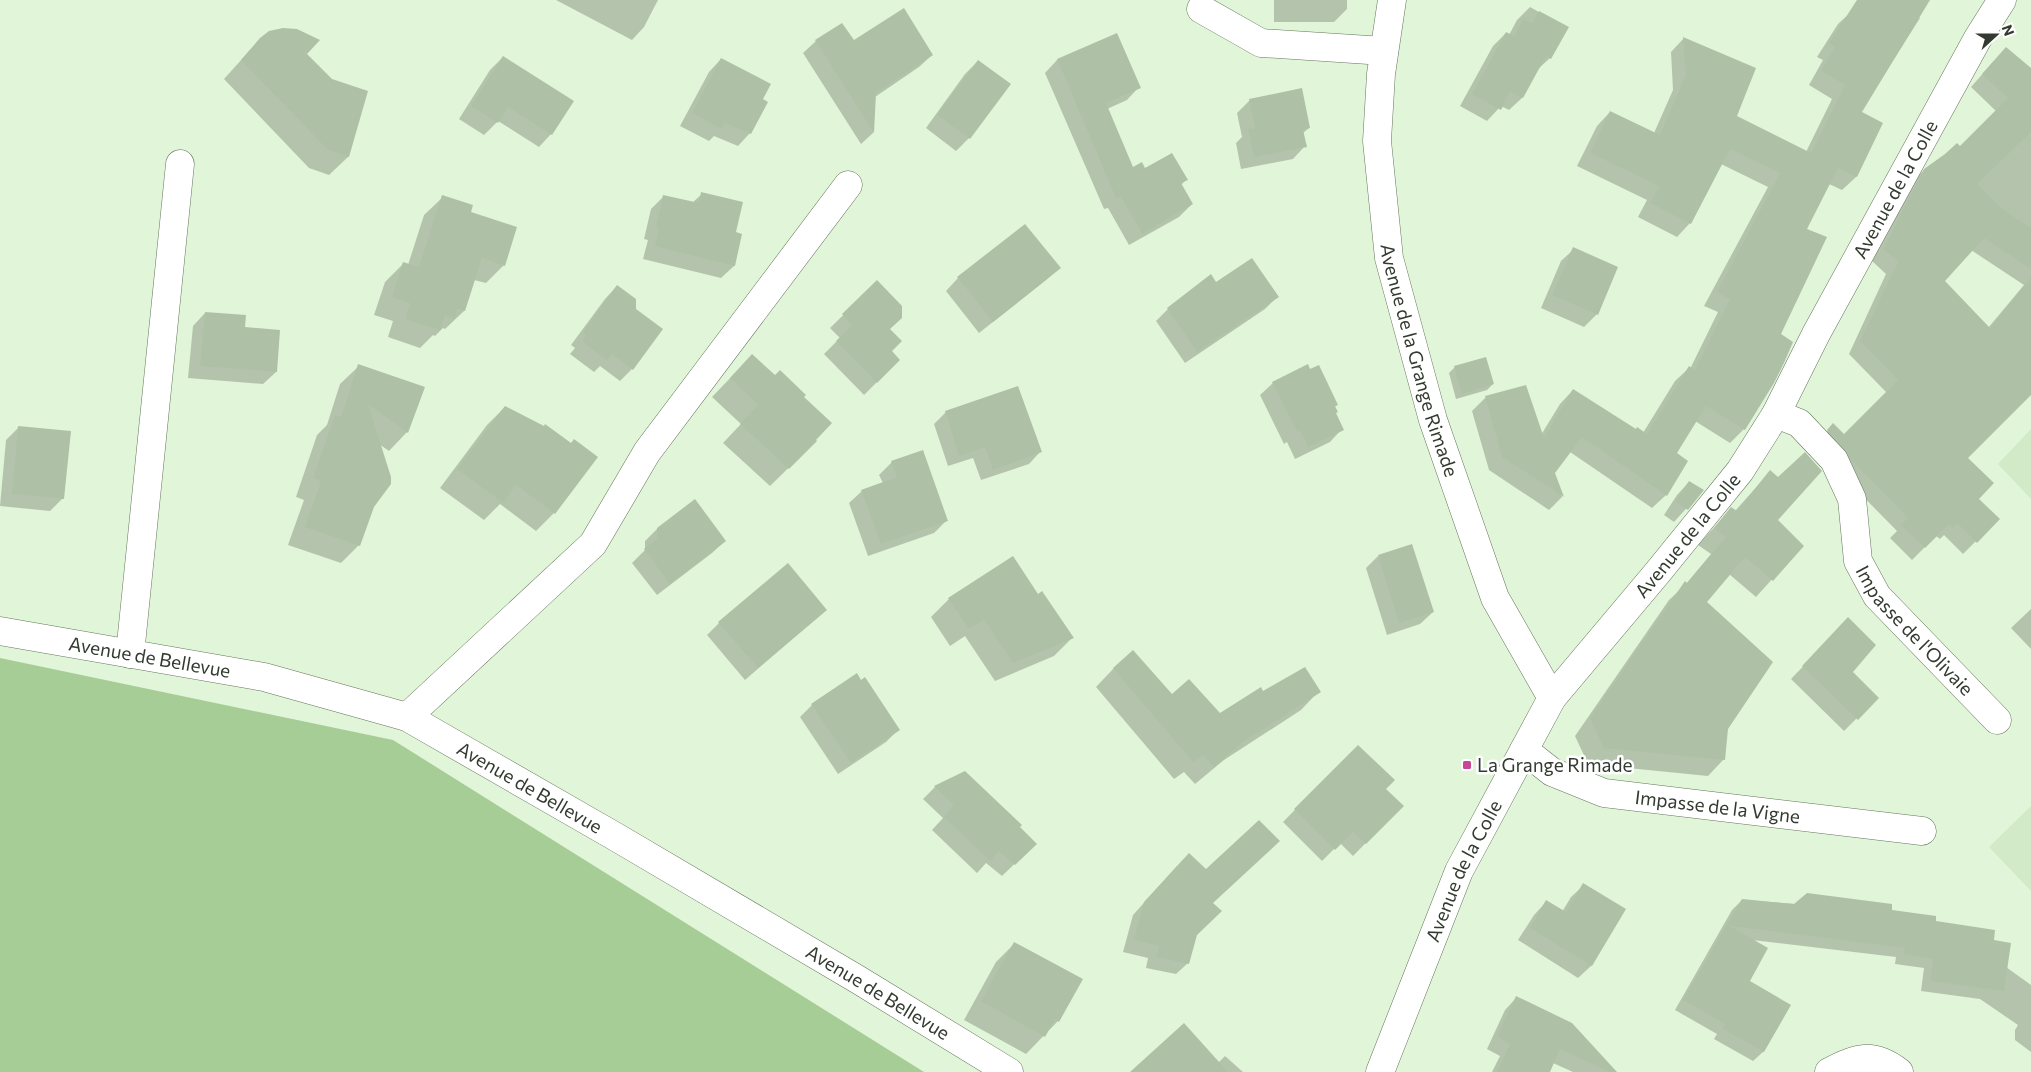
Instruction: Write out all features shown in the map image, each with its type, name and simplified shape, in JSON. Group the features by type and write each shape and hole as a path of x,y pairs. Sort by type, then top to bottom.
{"street":[{"name":"Avenue de la Grange Rimade","path":"1392,0 1381,74 1377,142 1389,258 1433,420 1495,598 1552,698"},
{"name":"Avenue de la Colle","path":"1380,1072 1459,871 1552,698 1740,471 1776,414 1816,334 1978,38 2002,0"},
{"path":"1201,9 1261,43 1384,51"},
{"path":"130,654 180,164"},
{"path":"406,717 593,544 647,452 848,185"},
{"name":"Impasse de l'Olivaie","path":"1776,414 1798,423 1834,460 1852,499 1858,561 1877,596 1997,720"},
{"name":"Avenue de Bellevue","path":"0,631 264,677 406,717 857,979 1009,1072"},
{"name":"Impasse de la Vigne","path":"1524,750 1552,772 1604,793 1922,831"},
{"path":"1829,1072 1846,1063 1868,1057 1899,1072"}],"shaded area":[{"path":"2031,429 2031,499 1998,464"},
{"path":"0,658 393,740 924,1072 0,1072"},
{"path":"2031,806 2031,891 1989,847"}],"building":[{"path":"1857,0 1930,0 1862,112 1883,123 1857,177 1838,168 1807,229 1827,237 1781,334 1793,342 1774,383 1745,430 1706,406 1677,453 1688,461 1667,496 1582,437 1555,473 1564,497 1502,457 1485,396 1526,385 1544,438 1573,389 1647,434 1689,366 1695,370 1730,299 1717,292 1780,173 1730,149 1691,224 1650,203 1659,186 1590,153 1610,111 1660,135 1686,75 1683,37 1756,68 1737,116 1811,153 1845,85 1821,71 1835,47 1829,43"},
{"path":"904,8 933,55 876,93 874,133 815,40 842,23 854,40"},
{"path":"1539,11 1569,27 1551,59 1546,56 1523,98 1510,92 1501,110 1472,94 1506,32 1514,36 1523,19 1532,23"},
{"path":"283,28 297,29 320,40 307,54 332,79 368,91 349,157 328,150 241,60 260,38 269,31"},
{"path":"1117,33 1141,88 1106,103 1133,167 1142,162 1145,168 1172,153 1188,180 1181,183 1193,204 1142,234 1121,196 1116,198 1057,59"},
{"path":"2006,47 2031,68 2031,132 1977,184 2005,211 2031,228 2031,269 1984,238 1945,281 1990,328 2031,277 2031,395 1968,458 1994,483 1979,499 2000,519 1977,543 1957,523 1953,528 1949,524 1925,548 1901,525 1908,518 1851,460 1845,449 1827,430 1833,423 1844,434 1898,380 1860,341 1898,262 1883,249 1924,169 1957,143 1960,146 2008,98 1982,74"},
{"path":"503,56 574,101 552,135 508,107 498,123 471,106"},
{"path":"721,58 771,84 763,99 768,102 751,134 725,123 722,129 692,113"},
{"path":"978,60 1011,84 970,139 937,115"},
{"path":"1302,88 1310,128 1303,130 1307,147 1254,157 1248,129 1255,128 1249,99"},
{"path":"701,192 743,202 736,232 742,234 735,266 655,246 659,227 656,227 663,195 699,203"},
{"path":"442,195 473,205 471,212 517,227 505,266 482,258 465,311 457,309 455,319 445,315 440,330 405,319 410,303 392,297 403,262 419,267"},
{"path":"1025,224 1061,268 993,322 957,277"},
{"path":"1573,247 1618,267 1598,315 1552,295"},
{"path":"1252,258 1279,297 1197,352 1167,308 1211,274 1216,282"},
{"path":"877,280 902,306 902,318 890,329 902,341 892,351 900,360 877,383 836,341 852,325 842,314"},
{"path":"617,285 636,299 636,309 663,329 633,370 612,354 607,361 582,341 586,335 583,332"},
{"path":"205,312 246,315 245,327 280,330 277,372 200,366"},
{"path":"752,354 775,375 780,370 806,395 804,397 832,423 789,469 740,424 758,405 730,378"},
{"path":"1486,357 1494,384 1462,394 1454,366"},
{"path":"358,364 425,387 408,433 368,404 391,477 391,484 374,507 360,546 305,527 321,481 313,478 335,415 341,417"},
{"path":"1308,364 1310,369 1319,365 1338,405 1335,406 1338,412 1336,413 1344,430 1308,447 1300,431 1297,432 1272,382"},
{"path":"1018,386 1042,452 993,470 985,447 959,456 945,411"},
{"path":"505,406 544,426 545,424 571,443 574,439 598,457 555,514 516,485 503,503 457,469"},
{"path":"18,426 71,431 64,499 12,494"},
{"path":"923,450 948,521 881,544 861,490 897,477 891,461"},
{"path":"1805,452 1822,471 1778,520 1804,546 1773,581 1745,557 1707,602 1773,662 1728,729 1725,760 1604,748 1590,718 1685,581 1687,583 1726,537 1714,528 1731,507 1737,511 1770,470 1778,477"},
{"path":"1689,481 1704,490 1688,510 1675,502"},
{"path":"695,499 726,541 670,584 644,549 657,539 657,528"},
{"path":"1412,544 1434,612 1399,623 1378,555"},
{"path":"1013,556 1038,594 1042,591 1074,638 1013,663 984,619 969,629 948,598"},
{"path":"788,563 827,610 758,668 718,622"},
{"path":"1848,617 1876,645 1853,672 1879,698 1858,720 1802,666"},
{"path":"1133,650 1172,694 1189,679 1220,713 1261,687 1263,691 1305,667 1321,692 1243,742 1214,767 1203,755 1193,762 1113,668"},
{"path":"857,673 861,680 865,677 900,730 851,763 811,704"},
{"path":"1358,745 1395,780 1386,789 1404,806 1366,844 1353,832 1335,850 1294,809"},
{"path":"965,771 1022,825 1020,827 1037,844 1015,865 999,851 990,861 944,817 954,805 934,786"},
{"path":"1259,820 1280,841 1213,903 1222,911 1197,935 1189,964 1156,957 1159,946 1134,940 1144,902 1189,853 1206,869"},
{"path":"1583,883 1626,909 1592,966 1530,928 1546,900 1566,912"},
{"path":"1807,893 1892,904 1892,910 1936,916 1936,921 1995,930 1994,940 2011,943 2004,991 1930,981 1933,959 1904,954 1905,948 1730,926 1768,948 1750,981 1791,1005 1764,1052 1723,1029 1725,1024 1683,1000 1742,899 1794,904"},
{"path":"1014,942 1083,979 1059,1022 1055,1019 1045,1037 981,1001"},
{"path":"1516,996 1572,1023 1617,1072 1609,1072 1560,1049 1550,1072 1497,1072 1510,1044 1497,1037"},
{"path":"1184,1023 1228,1072 1130,1072"}],"place":[{"name":"La Grange Rimade","path":"1467,765"}]}
